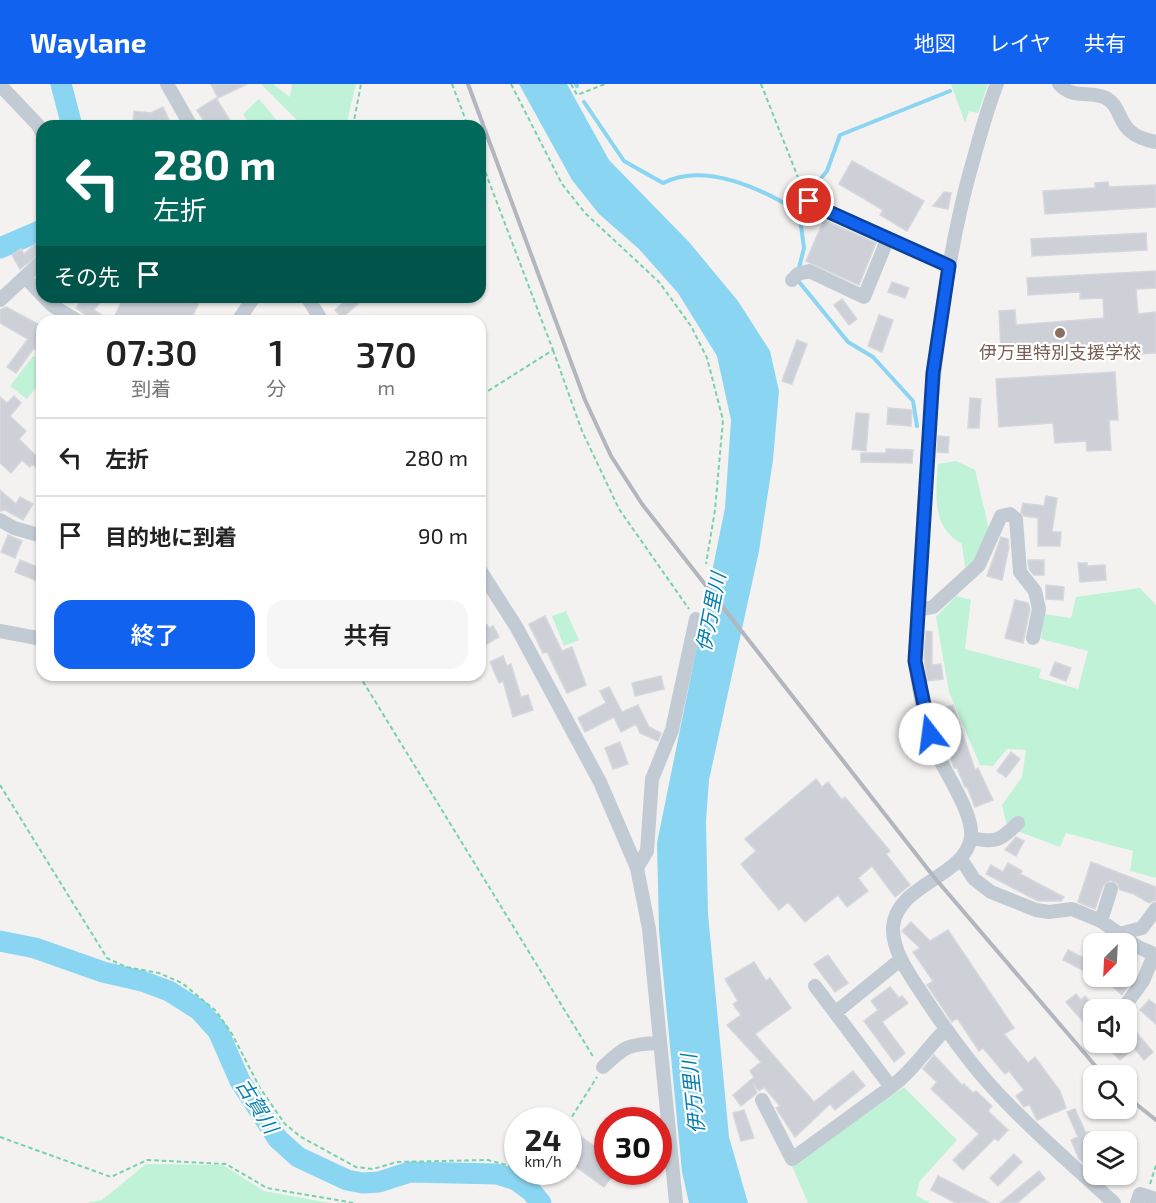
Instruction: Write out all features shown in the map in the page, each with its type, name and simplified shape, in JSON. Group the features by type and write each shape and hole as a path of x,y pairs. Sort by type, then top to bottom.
{"street":[{"path":"167,84 183,120"},
{"path":"997,84 987,108 962,204 949,266 933,373 915,661 921,700 935,750 970,823 971,838 961,859 919,890 898,911 893,927 900,960 945,1030 993,1088 1114,1203"},
{"path":"1059,84 1064,89 1078,95 1096,94 1109,99 1127,130 1142,139 1156,142"},
{"path":"0,85 36,123"},
{"path":"809,201 949,266"},
{"path":"792,280 798,274 809,271 864,297 888,238"},
{"path":"0,300 36,267"},
{"path":"25,277 36,289"},
{"path":"50,303 68,315"},
{"path":"918,610 933,607 979,565 1001,516 1010,514 1016,519 1020,572 1035,591 1039,609 1033,638"},
{"path":"0,520 14,528 36,534"},
{"path":"486,579 517,628 600,782 637,868 649,929 676,1203"},
{"path":"637,868 647,851 652,779 672,730 696,619"},
{"path":"0,631 36,638"},
{"path":"971,838 990,842 1004,837 1018,823"},
{"path":"961,859 974,879 991,892 1036,910 1049,912 1072,909 1101,921 1118,933"},
{"path":"1101,921 1111,889"},
{"path":"1123,933 1142,928 1156,909"},
{"path":"1130,999 1143,981 1155,955 1137,944"},
{"path":"835,1013 900,960"},
{"path":"815,986 891,1087"},
{"path":"762,1100 792,1159 909,1074 923,1052 945,1030"},
{"path":"603,1067 631,1044 659,1043"},
{"path":"1138,1199 1156,1199"}],"path":[{"path":"354,120 361,84"},
{"path":"452,84 466,120"},
{"path":"511,84 562,184 585,213 659,282 692,326 707,358 723,420 715,510 706,564"},
{"path":"571,84 577,95 605,84"},
{"path":"761,84 809,201"},
{"path":"486,174 582,431 619,508 696,619"},
{"path":"486,392 553,350"},
{"path":"362,681 592,1056 603,1067 578,1107"},
{"path":"0,785 107,958 126,967 159,972 182,983 216,1011 232,1034 260,1088 285,1125 301,1137 356,1167 373,1169 397,1162 488,1160 504,1164"},
{"path":"0,1137 111,1177 147,1160 226,1164 267,1188 354,1203"},
{"path":"1138,1199 1148,1187 1156,1165"}],"green space":[{"path":"261,84 273,84 290,97 292,84 356,84 347,120 297,120"},
{"path":"951,84 988,84 978,113 969,111 965,123"},
{"path":"259,99 276,120 247,120 243,114"},
{"path":"33,356 36,358 36,387 27,399 10,386"},
{"path":"956,461 975,470 989,529 975,565 965,567 962,544 945,529 940,519 937,498 938,464"},
{"path":"1140,588 1156,605 1156,878 1130,871 1133,851 1066,833 1060,847 1007,827 1002,805 1022,777 1026,750 1007,749 993,766 980,765 949,692 936,617 956,596 971,600 965,649 1041,669 1039,678 1078,689 1088,651 1041,639 1044,614 1071,618 1076,597"},
{"path":"566,611 579,640 564,646 552,616"},
{"path":"904,1087 957,1140 920,1181 916,1195 930,1203 808,1203 792,1166"},
{"path":"146,1164 223,1165 264,1191 330,1203 87,1203 102,1200"}],"water":[{"name":"伊万里川","path":"519,84 567,84 609,160 689,242 738,301 770,351 779,391 773,460 759,551 709,780 706,821 708,914 729,1137 748,1203 689,1203 682,1172 659,931 657,843 725,508 731,420 717,356 678,293 639,249 599,214 572,180"}],"building":[{"path":"211,84 247,84 218,98"},
{"path":"216,98 230,120 203,120 197,110"},
{"path":"163,107 169,120 133,120 134,111 151,113"},
{"path":"852,161 924,201 907,231 880,215 883,210 839,184"},
{"path":"1108,182 1109,187 1156,185 1156,207 1045,214 1043,191 1095,188 1095,183"},
{"path":"944,192 951,193 948,209 933,206"},
{"path":"824,220 876,243 859,285 806,261"},
{"path":"1146,233 1147,250 1032,256 1031,239"},
{"path":"36,243 36,257 20,269 12,255 21,249 24,254"},
{"path":"1156,271 1156,288 1136,289 1138,314 1156,312 1156,353 1123,355 1123,345 1063,349 1063,342 1043,344 1044,348 1001,351 999,311 1015,310 1016,325 1104,318 1103,298 1080,299 1080,292 1028,295 1027,278"},
{"path":"892,282 909,288 905,298 888,292"},
{"path":"842,299 857,319 849,325 834,305"},
{"path":"80,303 99,303 94,310 102,315 86,315 76,308"},
{"path":"121,303 199,303 193,315 115,315"},
{"path":"343,303 359,303 345,315 339,315 335,310"},
{"path":"6,307 36,323 36,349 34,348 16,373 7,367 28,339 0,323 0,310"},
{"path":"879,315 893,320 882,352 868,346"},
{"path":"797,340 807,344 792,384 782,381"},
{"path":"1115,372 1118,420 1109,420 1111,450 1087,451 1086,441 1055,443 1053,423 999,427 996,379"},
{"path":"14,396 21,403 10,416 26,431 19,439 36,456 36,467 32,464 30,467 22,460 11,473 0,463 0,397 7,403"},
{"path":"970,398 981,399 979,428 968,428"},
{"path":"888,408 912,410 911,426 887,424"},
{"path":"856,413 869,414 866,451 852,449"},
{"path":"938,436 949,437 948,453 937,452"},
{"path":"886,449 913,450 912,463 861,462 861,453 886,453"},
{"path":"0,490 16,504 20,497 33,504 23,520 5,510 0,511"},
{"path":"1046,496 1057,498 1052,532 1061,532 1060,546 1038,546 1038,518 1024,516 1021,512 1023,503 1044,506"},
{"path":"8,535 22,541 15,558 1,552"},
{"path":"1001,537 1008,539 1009,547 1002,580 987,576"},
{"path":"20,560 36,566 36,578 35,580 15,572"},
{"path":"1028,560 1044,560 1044,575 1034,575 1029,569"},
{"path":"1078,563 1087,563 1087,566 1105,565 1106,580 1080,582"},
{"path":"1046,585 1064,587 1063,600 1046,599"},
{"path":"1015,600 1028,603 1030,609 1023,643 1005,638"},
{"path":"545,616 562,651 572,647 586,685 567,693 547,652 543,653 529,624"},
{"path":"486,625 489,628 493,626 499,637 486,645"},
{"path":"926,631 932,632 932,665 941,664 943,679 927,681 924,656"},
{"path":"503,656 507,666 511,664 521,697 528,695 533,710 513,717 503,681 499,683 490,662"},
{"path":"1055,662 1071,668 1066,681 1050,675"},
{"path":"661,676 664,689 635,696 632,683"},
{"path":"609,687 622,712 638,705 649,727 661,733 658,741 640,733 636,724 621,732 614,717 585,732 578,718 606,703 600,691"},
{"path":"953,705 975,770 978,768 993,800 975,807 957,768 954,768 935,711"},
{"path":"620,742 628,764 613,769 605,748"},
{"path":"1011,752 1020,759 1006,777 997,771"},
{"path":"816,779 822,787 828,782 842,800 845,797 890,851 886,854 910,885 895,897 872,866 858,878 868,891 847,907 838,895 805,922 788,902 779,910 741,864 756,851 745,839"},
{"path":"1016,837 1024,841 1016,856 1005,850"},
{"path":"1091,862 1156,887 1156,900 1149,903 1134,894 1120,890 1117,883 1110,880 1103,886 1095,909 1078,902"},
{"path":"1008,863 1022,871 1020,874 1064,897 1061,901 1038,901 986,874 991,865 1003,872"},
{"path":"911,922 930,941 948,930 1014,1028 1004,1034 1028,1063 1035,1057 1060,1091 1066,1108 1037,1120 1029,1104 1024,1107 1016,1096 1024,1090 1009,1071 1005,1074 983,1048 979,1051 957,1018 952,1022 927,985 933,981 913,952 920,948 902,931"},
{"path":"1068,950 1083,958 1083,970 1063,960"},
{"path":"828,955 848,983 835,992 814,964"},
{"path":"754,962 766,981 770,978 791,1008 755,1034 814,1102 853,1071 865,1086 835,1110 830,1104 795,1137 776,1108 780,1106 764,1087 759,1091 753,1083 757,1093 741,1106 733,1095 754,1077 750,1071 761,1062 727,1025 741,1015 733,1004 738,1001 725,979"},
{"path":"890,987 899,998 902,996 908,1003 882,1022 905,1053 894,1062 864,1021 878,1010 871,1001"},
{"path":"1113,987 1127,987 1122,995"},
{"path":"1076,994 1081,1000 1085,996 1088,999 1083,999 1083,1021 1066,1002"},
{"path":"1149,1000 1156,1005 1156,1024 1140,1010"},
{"path":"1137,1033 1153,1052 1144,1060 1137,1052"},
{"path":"1113,1053 1128,1053 1120,1060"},
{"path":"934,1055 962,1085 964,1084 973,1093 976,1091 992,1106 988,1111 1008,1130 998,1141 995,1138 963,1170 953,1160 979,1134 931,1089 937,1082 923,1069"},
{"path":"1075,1109 1085,1131 1083,1131 1083,1162 1079,1159 1071,1140 1078,1137 1067,1112"},
{"path":"744,1110 754,1138 741,1141 733,1113"},
{"path":"582,1137 594,1146 594,1180 582,1171"},
{"path":"1014,1154 1022,1162 998,1186 990,1178"},
{"path":"1039,1171 1045,1179 1017,1203 1000,1203"},
{"path":"938,1176 990,1203 956,1203 931,1190"}],"waterway":[{"name":"古賀川","path":"61,84 70,120"},
{"path":"811,190 827,171 840,135 950,91"},
{"path":"584,102 624,161 663,183 679,177 696,175 714,177 749,186 796,210 803,199"},
{"path":"799,268 804,248 800,218"},
{"name":"古賀川","path":"0,248 36,233"},
{"path":"800,283 848,342 873,357 913,401 917,426"},
{"name":"古賀川","path":"0,941 35,948 103,972 142,981 169,991 199,1010 218,1031 240,1081 278,1139 298,1157 347,1180 363,1183 379,1182 410,1172 497,1174 516,1180 531,1191 541,1203"}],"railway":[{"path":"468,84 481,120"},
{"path":"486,133 585,400 611,456 642,504 934,877 1095,1065"},
{"path":"1137,1105 1156,1120"}],"place":[{"name":"伊万里特別支援学校","path":"1060,333"}],"route":[{"path":"809,201 949,266 933,373 927,441 915,661 919,692 930,734"}]}
